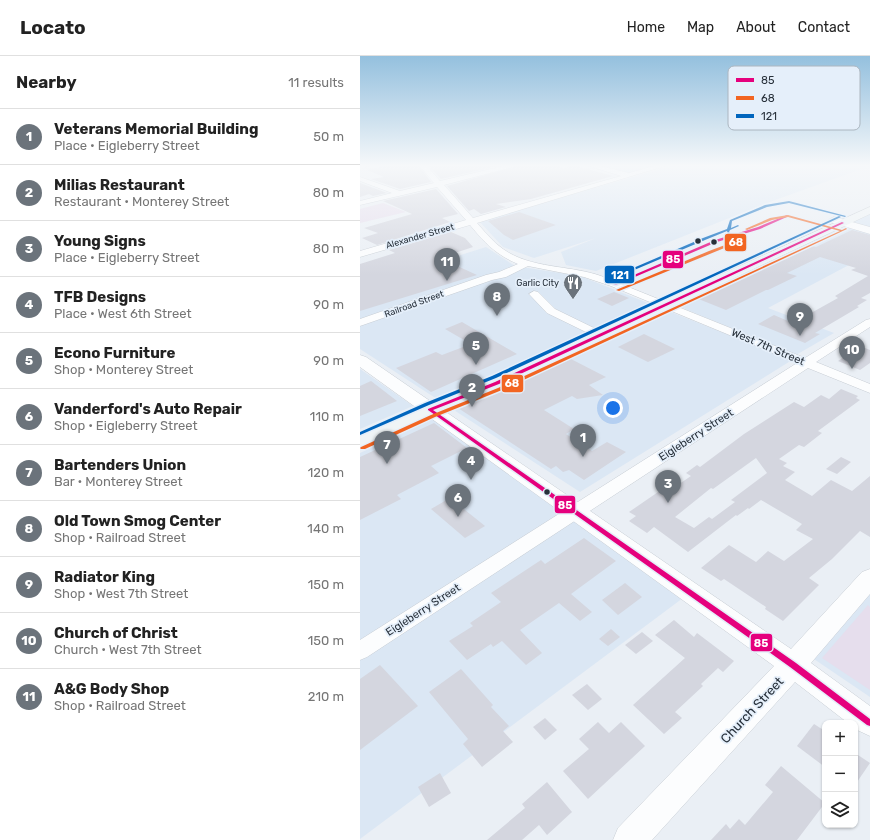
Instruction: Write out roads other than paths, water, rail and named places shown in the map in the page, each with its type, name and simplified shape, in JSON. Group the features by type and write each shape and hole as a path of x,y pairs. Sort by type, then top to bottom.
{"main road":[{"path":"838,222 870,203"},
{"path":"360,442 430,410 497,383 662,303 838,222 870,210"},
{"path":"430,410 489,378 592,330 662,303"}],"street":[{"name":"West 7th Street","path":"454,202 498,251 515,260 593,276 662,303 870,390"},
{"name":"Alexander Street","path":"360,254 541,202"},
{"path":"838,222 870,231"},
{"name":"Railroad Street","path":"490,277 515,260"},
{"name":"Railroad Street","path":"360,323 490,277 502,275 527,263"},
{"path":"534,294 551,311 592,330"},
{"name":"Eigleberry Street","path":"360,651 870,322"},
{"path":"360,360 794,665 870,723"},
{"name":"Church Street","path":"630,840 794,665 870,578"}],"place":[{"name":"A&G Body Shop","path":"447,281"},
{"name":"Garlic City","path":"573,300"},
{"name":"Old Town Smog Center","path":"497,316"},
{"name":"Radiator King","path":"800,336"},
{"name":"Econo Furniture","path":"476,365"},
{"name":"Church of Christ","path":"852,369"},
{"name":"Milias Restaurant","path":"472,407"},
{"name":"Veterans Memorial Building","path":"583,457"},
{"name":"Bartenders Union","path":"387,464"},
{"name":"TFB Designs","path":"471,480"},
{"name":"Young Signs","path":"668,503"},
{"name":"Vanderford's Auto Repair","path":"458,517"}]}
